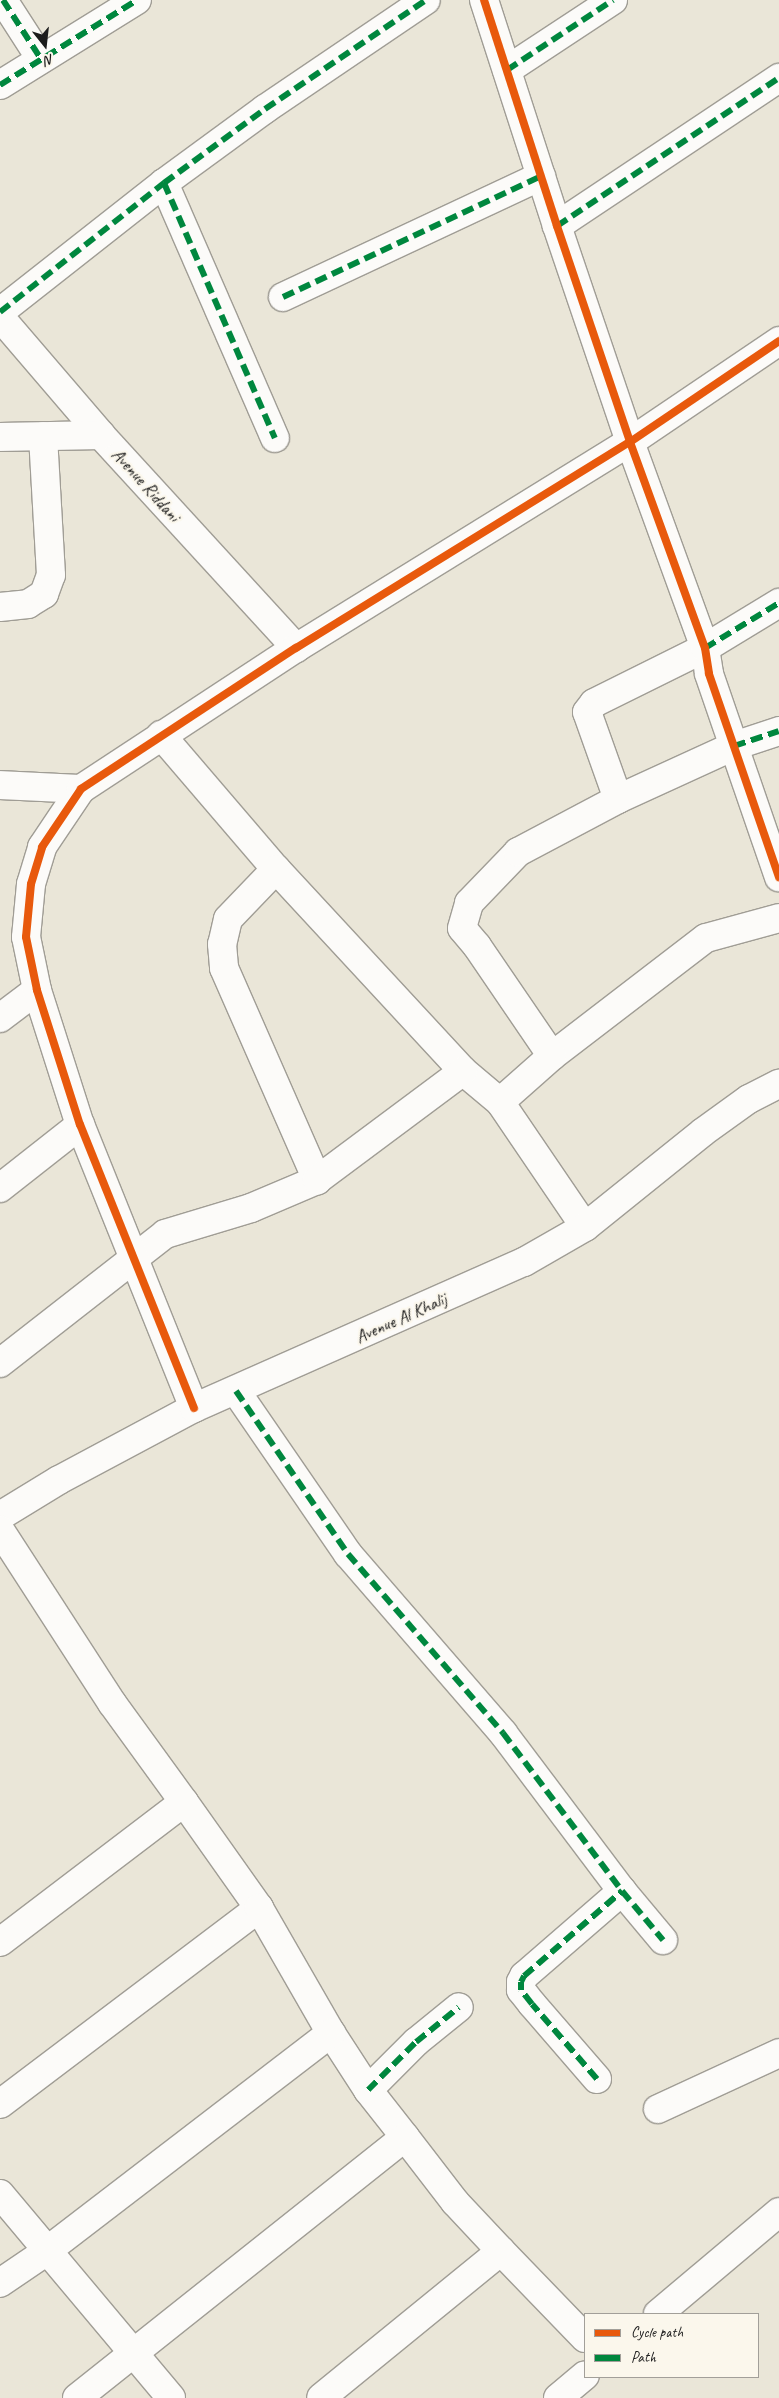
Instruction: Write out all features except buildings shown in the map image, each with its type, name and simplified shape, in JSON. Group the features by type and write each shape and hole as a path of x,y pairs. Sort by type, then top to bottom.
{"street":[{"path":"3,0 41,59"},
{"path":"0,85 137,0"},
{"path":"0,312 164,183 426,0"},
{"path":"484,0 556,226 630,442 705,648 709,674 779,877"},
{"path":"507,70 613,0"},
{"path":"556,226 779,78"},
{"path":"283,297 541,176"},
{"path":"164,183 275,438"},
{"name":"Avenue Riddani","path":"0,317 101,435 296,648"},
{"path":"194,1408 132,1259 80,1126 37,990 26,937 30,884 42,847 80,788 296,648 630,442 779,341"},
{"path":"0,437 101,435"},
{"path":"0,607 28,604 44,594 51,575 44,436"},
{"path":"618,799 587,712 594,703 705,648 779,603"},
{"path":"552,1056 477,946 462,928 469,903 518,852 618,799 734,746 779,731"},
{"path":"161,736 276,870 463,1071 500,1102 585,1227"},
{"path":"0,785 80,788"},
{"path":"276,870 228,919 222,944 224,968 316,1180"},
{"path":"500,1102 552,1056 706,938 779,918"},
{"path":"0,1018 37,990"},
{"path":"0,1363 165,1234 251,1208 316,1180 463,1071"},
{"name":"Avenue Al Khalij","path":"0,1516 59,1480 194,1408 524,1262 585,1227 703,1132 750,1099 779,1084"},
{"path":"0,1188 80,1126"},
{"path":"236,1391 348,1554 503,1733 622,1891 663,1940"},
{"path":"0,1530 112,1704 259,1908 331,2033 368,2090 455,2202 584,2337"},
{"path":"0,1942 184,1802"},
{"path":"596,2079 521,1990 521,1982 524,1976 622,1891"},
{"path":"0,2104 259,1908"},
{"path":"368,2090 416,2042 459,2008"},
{"path":"0,2283 48,2251 331,2033"},
{"path":"658,2109 779,2053"},
{"path":"77,2398 136,2354 405,2137"},
{"path":"0,2194 171,2398"},
{"path":"659,2313 779,2212"},
{"path":"321,2398 501,2251"},
{"path":"558,2398 584,2377"}],"marked path":[{"path":"3,0 41,59"},
{"path":"0,85 137,0"},
{"path":"0,312 164,183 265,109 426,0"},
{"path":"507,70 613,0"},
{"path":"557,226 779,78"},
{"path":"283,297 541,176"},
{"path":"164,183 275,438"},
{"path":"705,648 779,603"},
{"path":"734,746 779,731"},
{"path":"236,1391 348,1554 503,1733 622,1891 663,1940"},
{"path":"597,2079 521,1990 521,1982 524,1976 622,1891"},
{"path":"368,2090 416,2042 459,2007"}],"cycle path":[{"path":"484,0 557,226 630,442 705,648 709,674 779,877"},
{"path":"194,1408 80,1125 37,990 26,937 31,884 42,847 81,789 296,648 630,442 779,341"}]}
